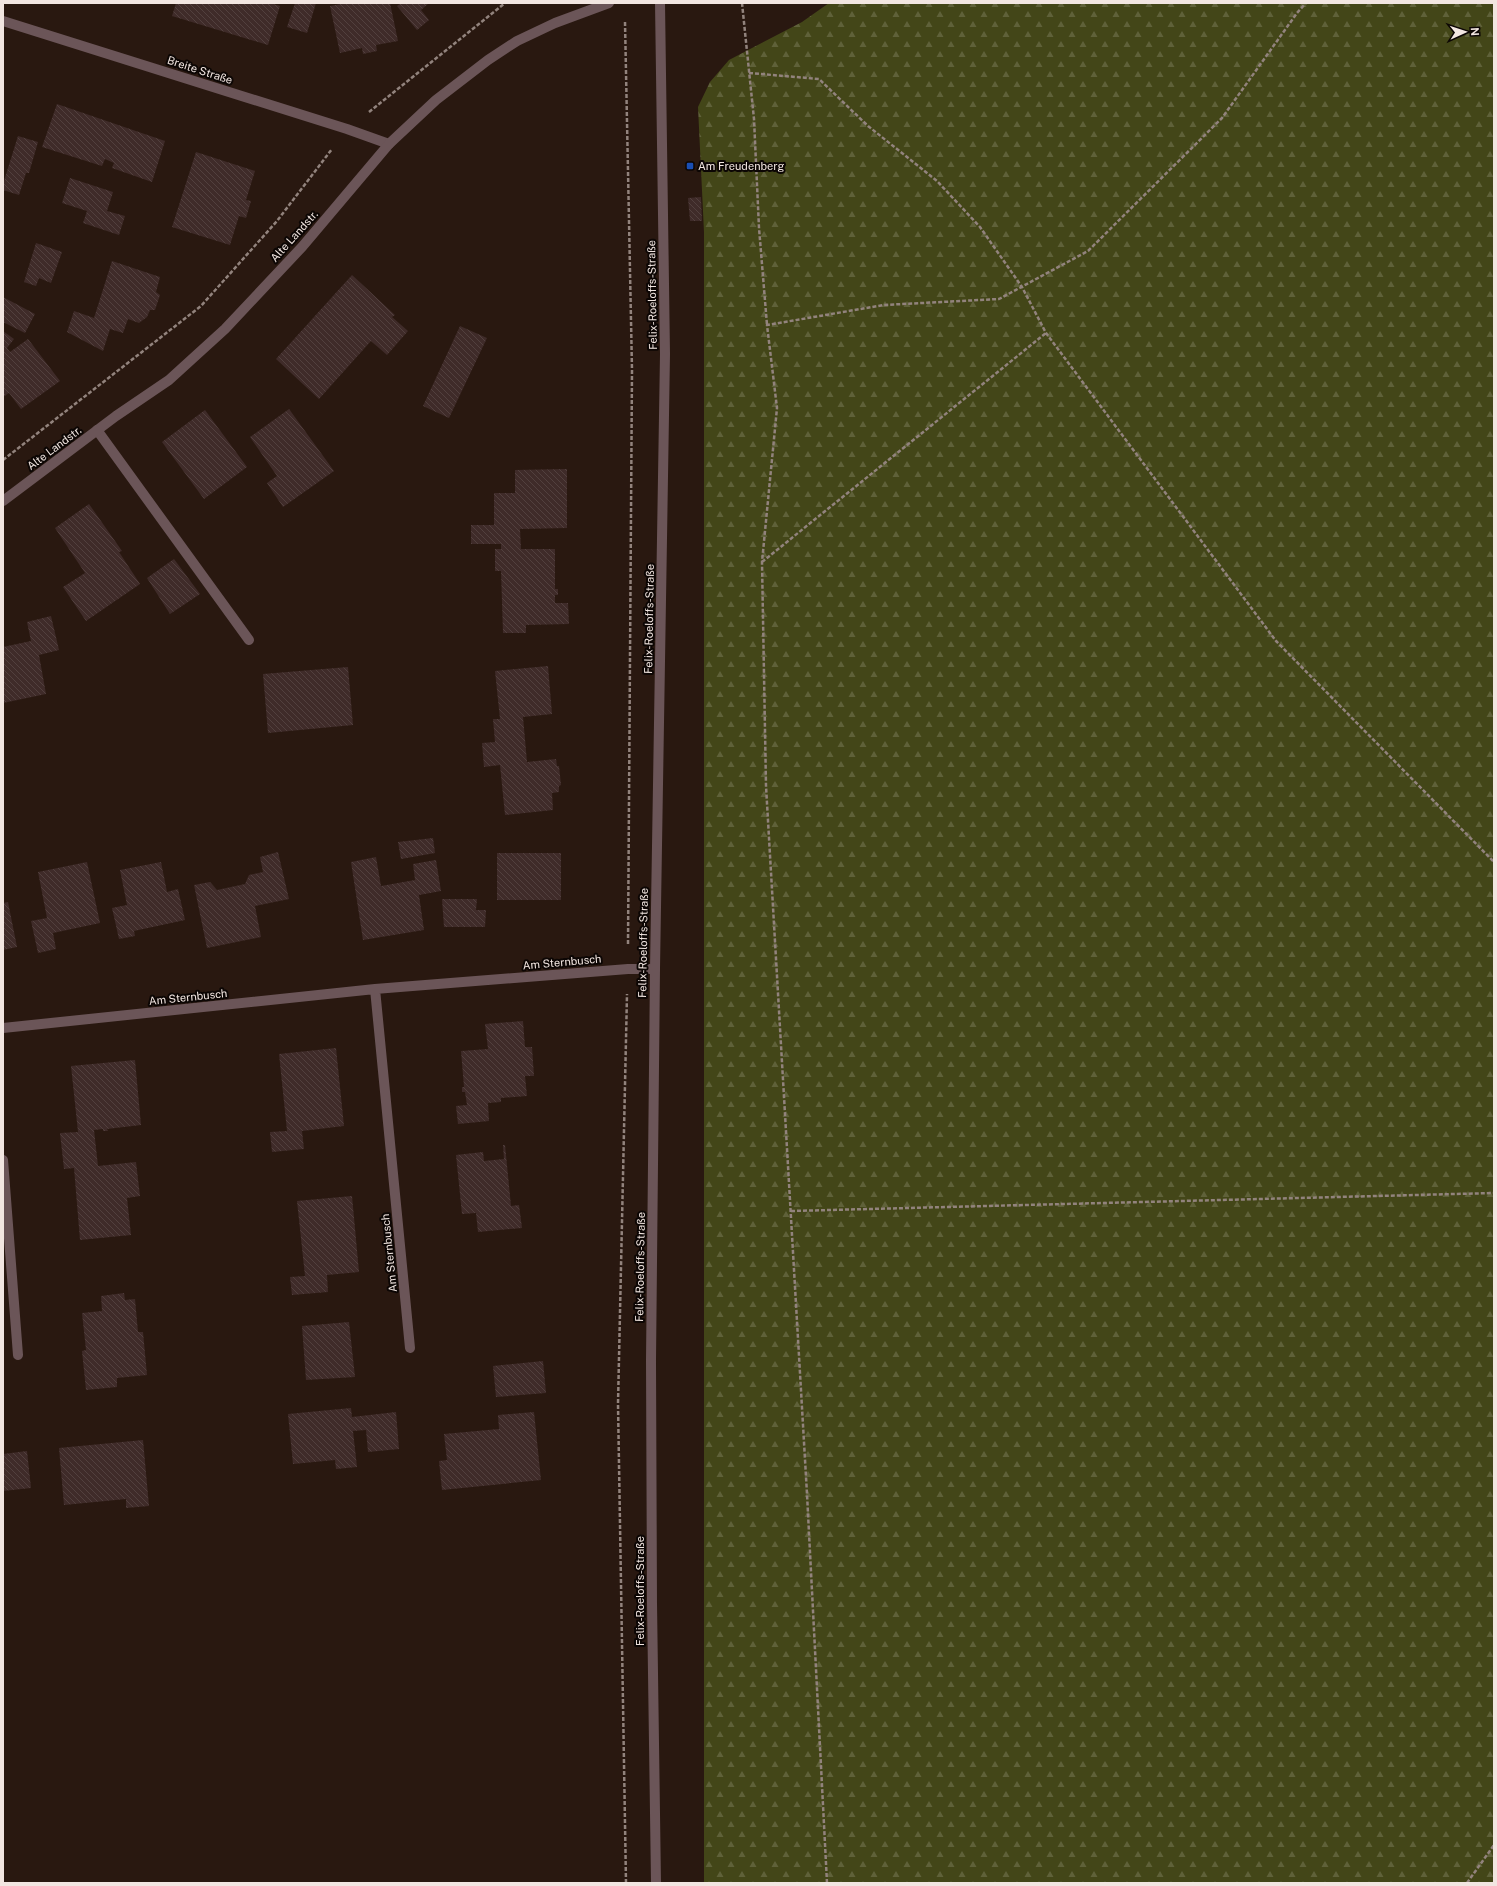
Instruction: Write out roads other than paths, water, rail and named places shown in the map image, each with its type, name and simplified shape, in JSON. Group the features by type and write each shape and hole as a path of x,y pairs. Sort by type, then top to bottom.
{"street":[{"name":"Alte Landstr.","path":"3,500 97,430 169,380 225,329 302,247 389,144 436,100 488,60 517,41 555,23 609,3"},
{"name":"Felix-Roeloffs-Straße","path":"656,1883 651,1416 655,969 665,354 660,3"},
{"name":"Breite Straße","path":"3,20 347,129 389,144"},
{"path":"97,430 248,640"},
{"name":"Am Sternbusch","path":"3,1028 375,989 628,969 655,969"},
{"name":"Am Sternbusch","path":"375,989 410,1348"},
{"path":"3,1160 18,1355"}],"place":[{"name":"Am Freudenberg","path":"690,166"}]}
